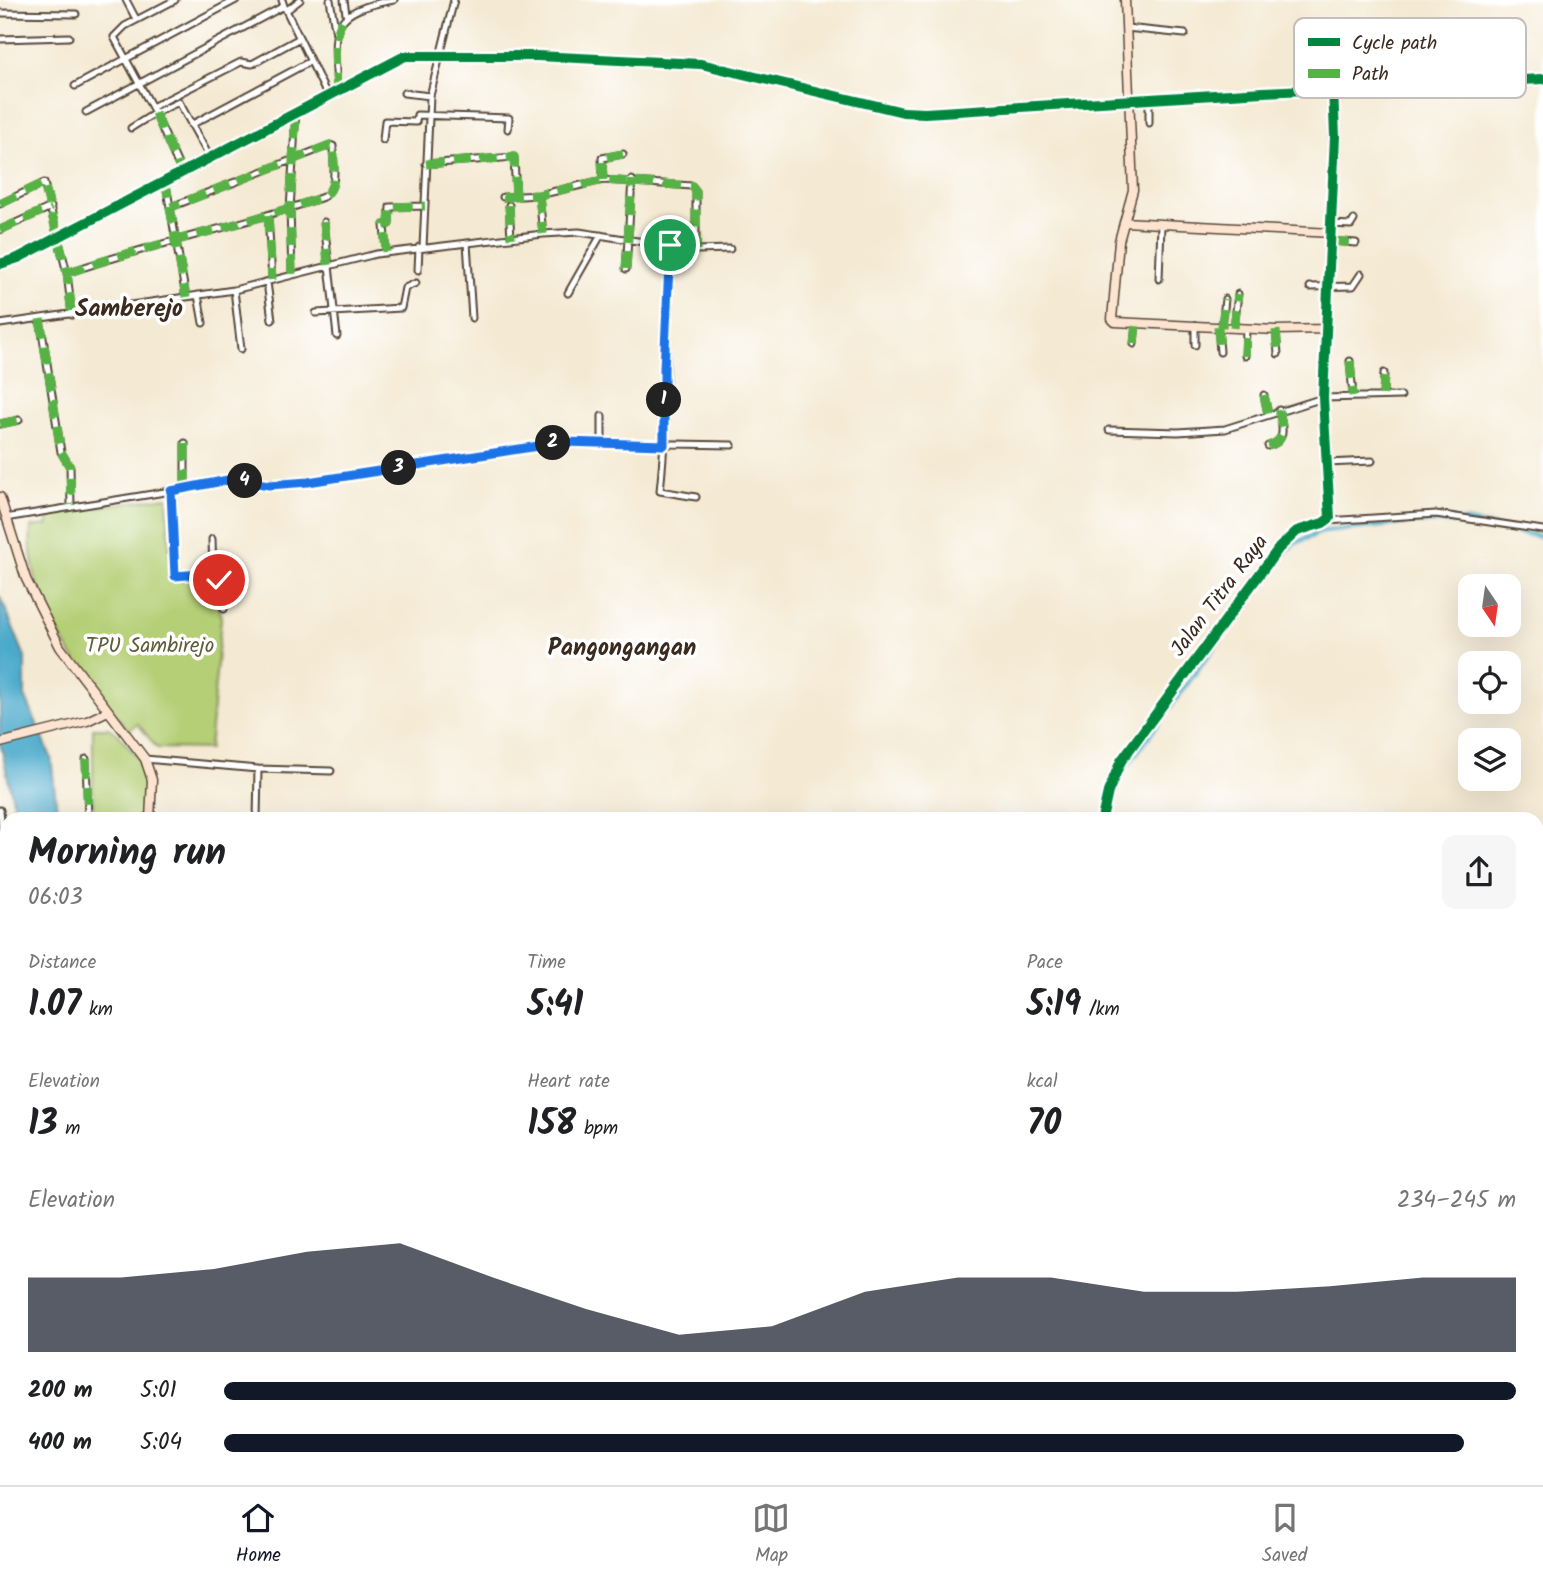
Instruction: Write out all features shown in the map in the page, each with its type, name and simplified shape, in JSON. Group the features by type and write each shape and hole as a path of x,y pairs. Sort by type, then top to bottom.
{"street":[{"path":"126,0 136,19"},
{"path":"175,0 136,19 114,34 181,171"},
{"path":"75,86 236,0"},
{"path":"86,112 284,5 300,0"},
{"path":"330,0 337,37"},
{"path":"344,0 346,14"},
{"path":"337,92 339,24 346,14 394,0"},
{"path":"418,270 425,206 430,96 454,0"},
{"path":"1125,0 1133,190 1117,252 1111,316 1115,322 1276,330 1326,329"},
{"path":"284,5 328,97"},
{"path":"0,13 76,14"},
{"path":"1125,27 1185,34"},
{"path":"0,39 69,37"},
{"path":"131,128 153,110 238,63 253,64 298,38"},
{"path":"0,264 18,258 209,156 328,97 384,64 405,56 701,65 903,112 925,113 1294,91"},
{"path":"191,125 309,62"},
{"path":"404,93 430,96"},
{"path":"1334,98 1323,398 1330,512 1327,521 1436,514 1543,530"},
{"path":"1149,100 1149,123"},
{"path":"153,110 179,102 209,156"},
{"path":"292,274 290,209 296,112"},
{"path":"383,140 385,121 416,122 417,115 509,118 508,129"},
{"path":"67,273 176,238 290,209 331,193 333,146 171,206"},
{"path":"603,180 602,158 623,154"},
{"path":"426,164 514,157 516,197"},
{"path":"165,179 186,297"},
{"path":"503,197 539,195 603,180 632,180 694,187 696,250"},
{"path":"626,270 632,180"},
{"path":"0,204 42,182 59,236 72,315"},
{"path":"539,195 543,234"},
{"path":"509,205 511,238"},
{"path":"0,230 51,206"},
{"path":"386,252 384,225 389,224 390,207 425,206"},
{"path":"268,215 272,320"},
{"path":"1331,232 1350,225 1354,220"},
{"path":"324,222 337,336"},
{"path":"1124,222 1331,232 1356,243"},
{"path":"1159,279 1161,225"},
{"path":"0,324 234,290 386,252 543,234 601,234 696,250 730,249"},
{"path":"568,292 601,234"},
{"path":"467,243 472,318"},
{"path":"670,245 660,492 696,497"},
{"path":"1310,287 1355,286 1361,274"},
{"path":"316,313 401,308 405,288 416,283"},
{"path":"234,290 241,349"},
{"path":"1234,328 1238,294"},
{"path":"198,295 203,323"},
{"path":"1220,352 1224,299"},
{"path":"40,319 61,452 70,467 71,505"},
{"path":"1133,344 1136,323"},
{"path":"1195,326 1195,345"},
{"path":"1245,356 1246,329"},
{"path":"1276,330 1278,354"},
{"path":"1350,361 1353,396"},
{"path":"1383,395 1384,373"},
{"path":"1264,394 1268,414"},
{"path":"1109,430 1178,432 1225,429 1323,398 1401,396"},
{"path":"1268,446 1278,442 1282,435 1279,410"},
{"path":"602,416 602,441"},
{"path":"0,424 19,420"},
{"path":"5,518 233,479 269,485 308,482 564,442 732,445"},
{"path":"185,443 185,488"},
{"path":"1326,463 1372,461"},
{"path":"171,491 175,576 213,573"},
{"path":"0,497 26,579 60,647 145,759 152,780 150,812"},
{"name":"Jalan Titra Raya","path":"1104,812 1108,792 1121,761 1264,565 1297,531 1327,521"},
{"path":"212,539 213,573 219,580 224,609"},
{"path":"0,743 87,721 108,711"},
{"path":"86,759 88,812"},
{"path":"145,759 258,769 331,771"},
{"path":"257,812 258,769"}],"green space":[{"name":"TPU Sambirejo","path":"167,497 171,581 217,577 221,619 209,749 157,748 138,724 128,730 60,636 37,583 31,556 31,527 48,525 48,514"},
{"path":"93,728 108,728 118,734 142,763 145,777 145,812 93,812"}],"water":[{"path":"0,596 25,657 25,696 51,757 57,812 15,812 0,742"}],"waterway":[{"path":"1109,812 1112,794 1124,770 1277,561 1293,544 1321,532 1416,522 1467,522 1543,537"}],"tunnel":[{"path":"416,283 418,270"}],"marked path":[{"path":"337,92 336,41 346,14"},
{"path":"292,274 290,209 296,112"},
{"path":"155,113 181,171"},
{"path":"67,273 323,197 328,193 333,181 333,146 171,207"},
{"path":"603,180 602,158 623,154"},
{"path":"426,164 514,157 516,197"},
{"path":"165,179 186,297"},
{"path":"503,197 539,195 603,180 692,186 696,191 696,250"},
{"path":"626,269 632,180"},
{"path":"0,204 44,183 67,273 72,315"},
{"path":"539,195 543,234"},
{"path":"509,205 511,238"},
{"path":"386,252 384,225 389,224 390,207 425,206"},
{"path":"0,230 51,207"},
{"path":"268,215 272,280"},
{"path":"324,222 328,265"},
{"path":"1331,241 1356,243"},
{"path":"664,445 664,369 670,245"},
{"path":"1234,328 1238,294"},
{"path":"1222,327 1225,299"},
{"path":"40,319 61,452 70,467 71,505"},
{"path":"1134,344 1136,323"},
{"path":"1218,326 1220,352"},
{"path":"1245,356 1246,329"},
{"path":"1276,330 1278,354"},
{"path":"1350,361 1353,396"},
{"path":"1383,395 1384,373"},
{"path":"1264,395 1268,414"},
{"path":"1268,446 1279,441 1281,437 1279,410"},
{"path":"0,424 19,420"},
{"path":"185,443 185,488"},
{"path":"86,759 88,812"}],"cycle path":[{"path":"0,264 18,258 405,56 537,56 701,64 903,112 925,113 1294,91"},
{"path":"1526,80 1543,79"},
{"path":"1104,812 1108,792 1121,761 1279,548 1297,531 1330,518 1323,398 1335,136 1333,98"}],"district":[{"name":"Samberejo","path":"129,309"},
{"name":"Pangongangan","path":"622,648"}],"route":[{"path":"219,580 213,573 175,576 171,491 233,479 269,485 308,482 564,442 592,440 664,445 665,307 670,245"}]}
